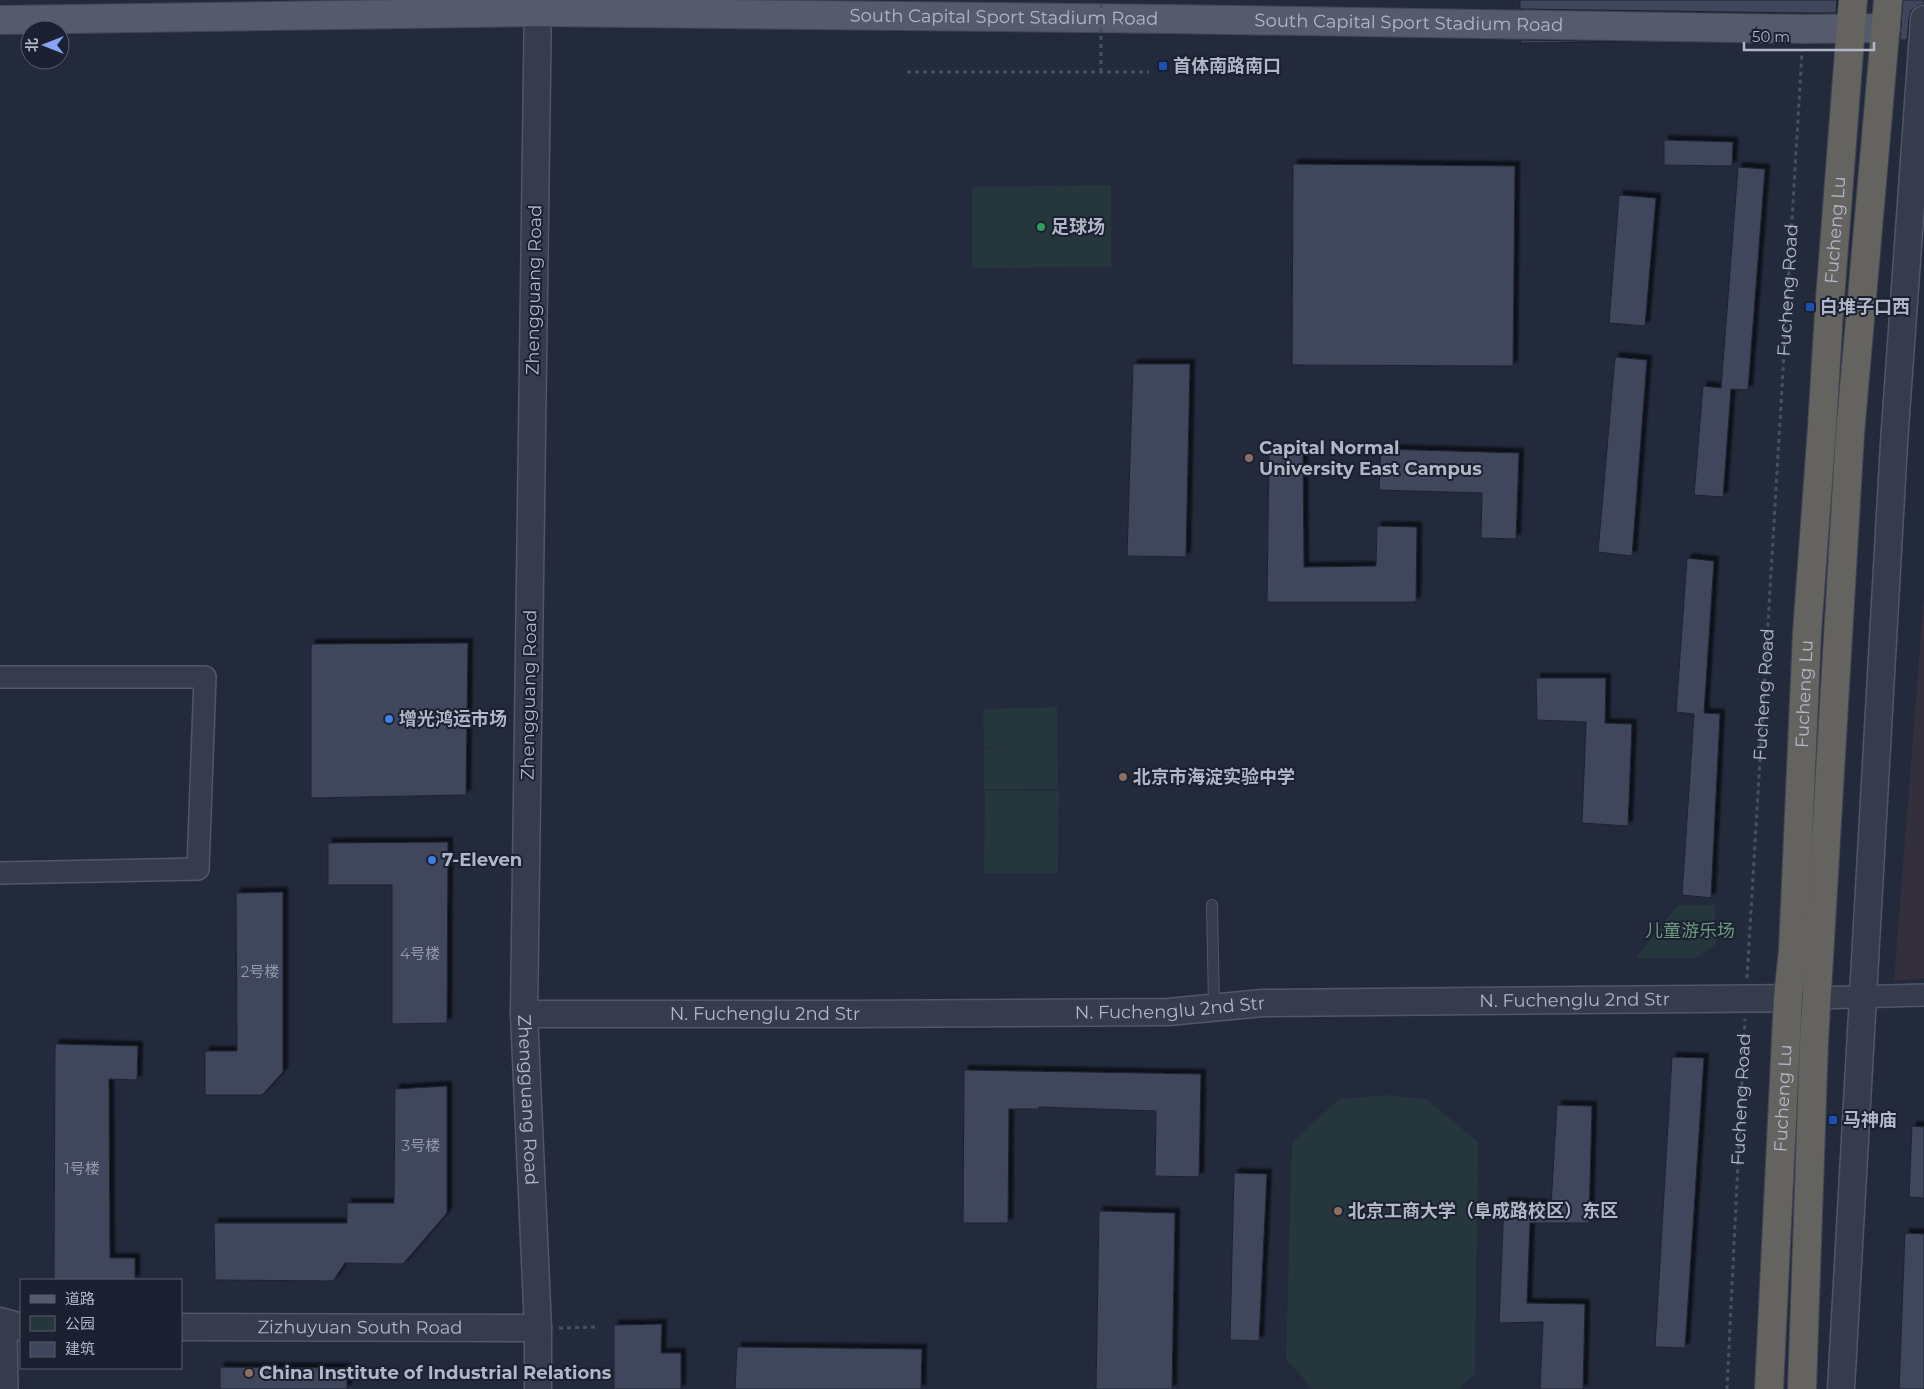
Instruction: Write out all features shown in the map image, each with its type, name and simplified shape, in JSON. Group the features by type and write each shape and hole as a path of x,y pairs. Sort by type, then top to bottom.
{"highway":[{"name":"Fucheng Lu","path":"1769,1389 1788,997 1793,950 1807,633 1853,0"},
{"name":"Fucheng Lu","path":"1802,1389 1816,998 1850,434 1888,0"}],"main road":[{"name":"South Capital Sport Stadium Road","path":"0,20 538,6 1198,19 1886,28"}],"street":[{"name":"Zhengguang Road","path":"538,6 524,1014 538,1328 538,1389"},
{"path":"1841,1389 1894,443 1924,19"},
{"path":"0,677 205,677 198,869 0,873"},
{"path":"1816,998 1924,995"},
{"name":"N. Fuchenglu 2nd Str","path":"524,1014 1158,1012 1262,1003 1746,997 1816,998"},
{"path":"7,1389 10,1327"},
{"name":"Zizhuyuan South Road","path":"182,1327 538,1328"}],"lane":[{"path":"1212,905 1214,1007"}],"path":[{"path":"1101,0 1101,72"},
{"name":"Fucheng Road","path":"1727,1389 1746,997 1803,28"},
{"path":"907,72 1149,72"},
{"path":"538,1328 598,1327"}],"shaded area":[{"path":"1924,595 1924,978 1894,981"}],"green space":[{"name":"足球场","path":"1111,185 1111,267 972,268 972,187"},
{"path":"1057,707 1058,789 984,789 984,748 1006,748 984,747 983,709"},
{"path":"985,790 1059,791 1058,873 984,873"},
{"name":"儿童游乐场","path":"1678,905 1715,905 1716,944 1695,958 1636,958"},
{"path":"1387,1095 1426,1099 1478,1142 1475,1374 1458,1389 1313,1389 1286,1359 1292,1143 1339,1099"}],"building":[{"path":"1520,0 1837,0 1836,13 1803,13 1520,9"},
{"path":"1903,0 1924,0 1924,4 1917,6 1911,11 1907,40 1900,40"},
{"path":"1521,40 1631,42 1521,43"},
{"path":"1664,140 1733,142 1732,166 1664,165"},
{"path":"1293,164 1515,166 1513,366 1292,365"},
{"path":"1738,167 1765,169 1748,390 1731,389 1723,497 1694,495 1703,386 1721,388"},
{"path":"1619,195 1656,198 1645,326 1609,323"},
{"path":"1615,357 1647,360 1632,556 1598,552"},
{"path":"1133,364 1190,364 1186,557 1127,556"},
{"path":"1381,449 1519,453 1516,539 1481,538 1482,493 1379,490"},
{"path":"1269,450 1303,451 1304,567 1376,566 1377,526 1417,527 1416,602 1267,602"},
{"path":"1687,558 1714,561 1704,713 1720,714 1711,898 1682,895 1694,714 1676,712"},
{"name":"增光鸿运市场","path":"468,643 466,795 311,798 311,644"},
{"path":"1536,678 1606,678 1605,723 1632,724 1628,826 1582,823 1586,722 1537,720"},
{"path":"448,842 447,1023 392,1024 392,885 328,885 328,843"},
{"path":"283,892 283,1072 262,1095 205,1095 205,1051 237,1051 236,893"},
{"path":"55,1044 138,1046 137,1080 109,1079 110,1258 135,1258 135,1279 54,1279"},
{"path":"1672,1057 1704,1058 1685,1348 1655,1347"},
{"path":"964,1070 1201,1074 1199,1177 1155,1176 1156,1111 1039,1107 1039,1109 1009,1109 1008,1223 963,1223"},
{"path":"447,1086 447,1213 403,1264 345,1263 333,1281 215,1280 214,1223 347,1223 347,1203 394,1203 395,1089"},
{"path":"1557,1105 1592,1106 1589,1223 1530,1223 1527,1303 1585,1304 1583,1389 1540,1389 1543,1322 1499,1323 1504,1202 1551,1205"},
{"path":"1912,1126 1924,1127 1924,1198 1909,1197"},
{"path":"1234,1173 1267,1174 1259,1341 1230,1340"},
{"path":"1099,1211 1175,1213 1172,1389 1096,1389"},
{"path":"1905,1233 1924,1234 1924,1389 1899,1389"},
{"path":"662,1324 661,1353 681,1353 681,1389 614,1389 614,1325"},
{"path":"737,1347 922,1349 921,1389 735,1389"},
{"path":"220,1367 347,1368 347,1389 220,1389"}],"place":[{"name":"首体南路南口","path":"1163,66"},
{"name":"足球场","path":"1041,227"},
{"name":"白堆子口西","path":"1810,307"},
{"name":"Capital Normal University East Campus","path":"1249,458"},
{"name":"增光鸿运市场","path":"389,719"},
{"name":"北京市海淀实验中学","path":"1123,777"},
{"name":"7-Eleven","path":"432,860"},
{"name":"马神庙","path":"1833,1120"},
{"name":"北京工商大学（阜成路校区）东区","path":"1338,1211"},
{"name":"China Institute of Industrial Relations","path":"249,1373"}]}
